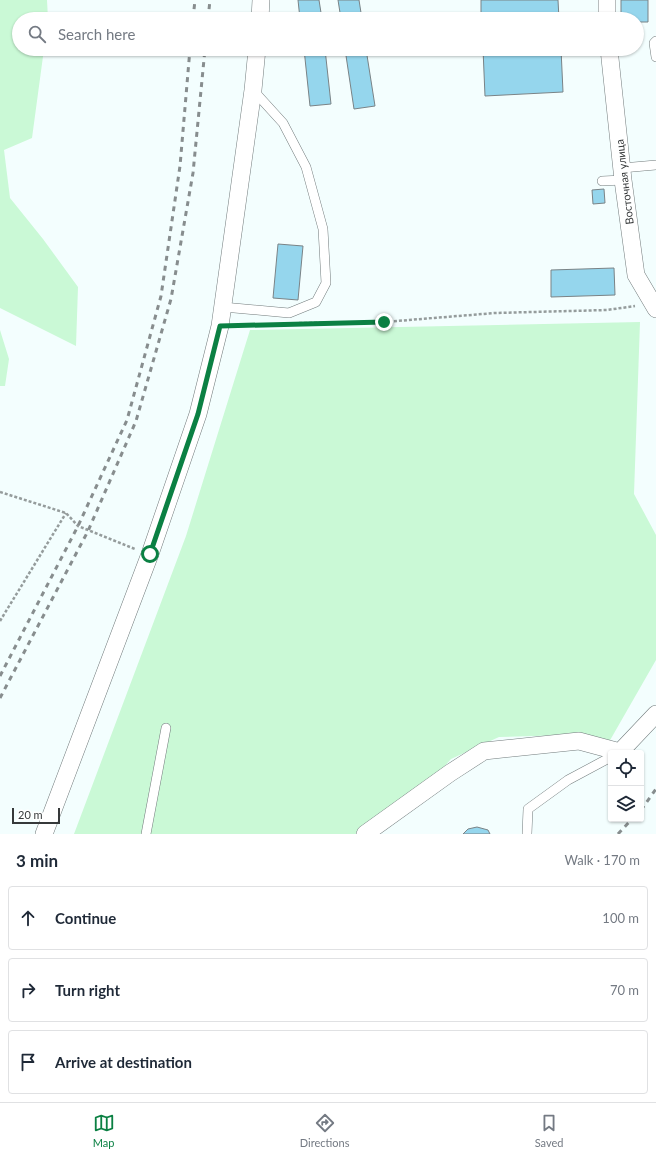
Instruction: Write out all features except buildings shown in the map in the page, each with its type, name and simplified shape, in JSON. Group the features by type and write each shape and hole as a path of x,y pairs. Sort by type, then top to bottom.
{"street":[{"path":"260,12 261,0"},
{"path":"607,0 607,12"},
{"path":"44,834 150,554 198,414 220,326 253,90 256,56"},
{"name":"Восточная улица","path":"610,56 636,275 654,306"},
{"path":"621,750 656,714"},
{"path":"365,834 450,773 484,751 579,741 608,751"}],"lane":[{"path":"656,41 654,43 656,57"},
{"path":"223,307 288,313 316,302 326,282 324,229 306,167 283,122 253,90"},
{"path":"602,181 656,165"},
{"path":"146,834 166,728"},
{"path":"527,834 528,809 568,780 608,759"}],"path":[{"path":"295,324 384,322 496,313 607,310 654,306"},
{"path":"220,326 265,324"},
{"path":"0,492 66,513 78,526 88,531 150,554"},
{"path":"0,621 66,513"}],"green space":[{"path":"0,0 47,0 48,12 12,12 12,56 43,56 32,138 4,150 10,198 43,239 78,287 76,346 0,308"},
{"path":"640,322 634,494 656,535 656,660 609,742 568,735 499,737 451,759 435,777 356,834 74,834 186,536 250,330"},
{"path":"0,330 9,359 5,386 0,386"}],"railway":[{"path":"194,12 195,0"},
{"path":"209,12 210,0"},
{"path":"0,676 78,526 127,420 161,296 180,166 189,56"},
{"path":"0,698 88,531 136,421 171,299 193,173 204,56"},
{"path":"644,806 656,789"},
{"path":"618,834 629,822"}],"route":[{"path":"150,554 198,414 220,326 384,322"}]}
